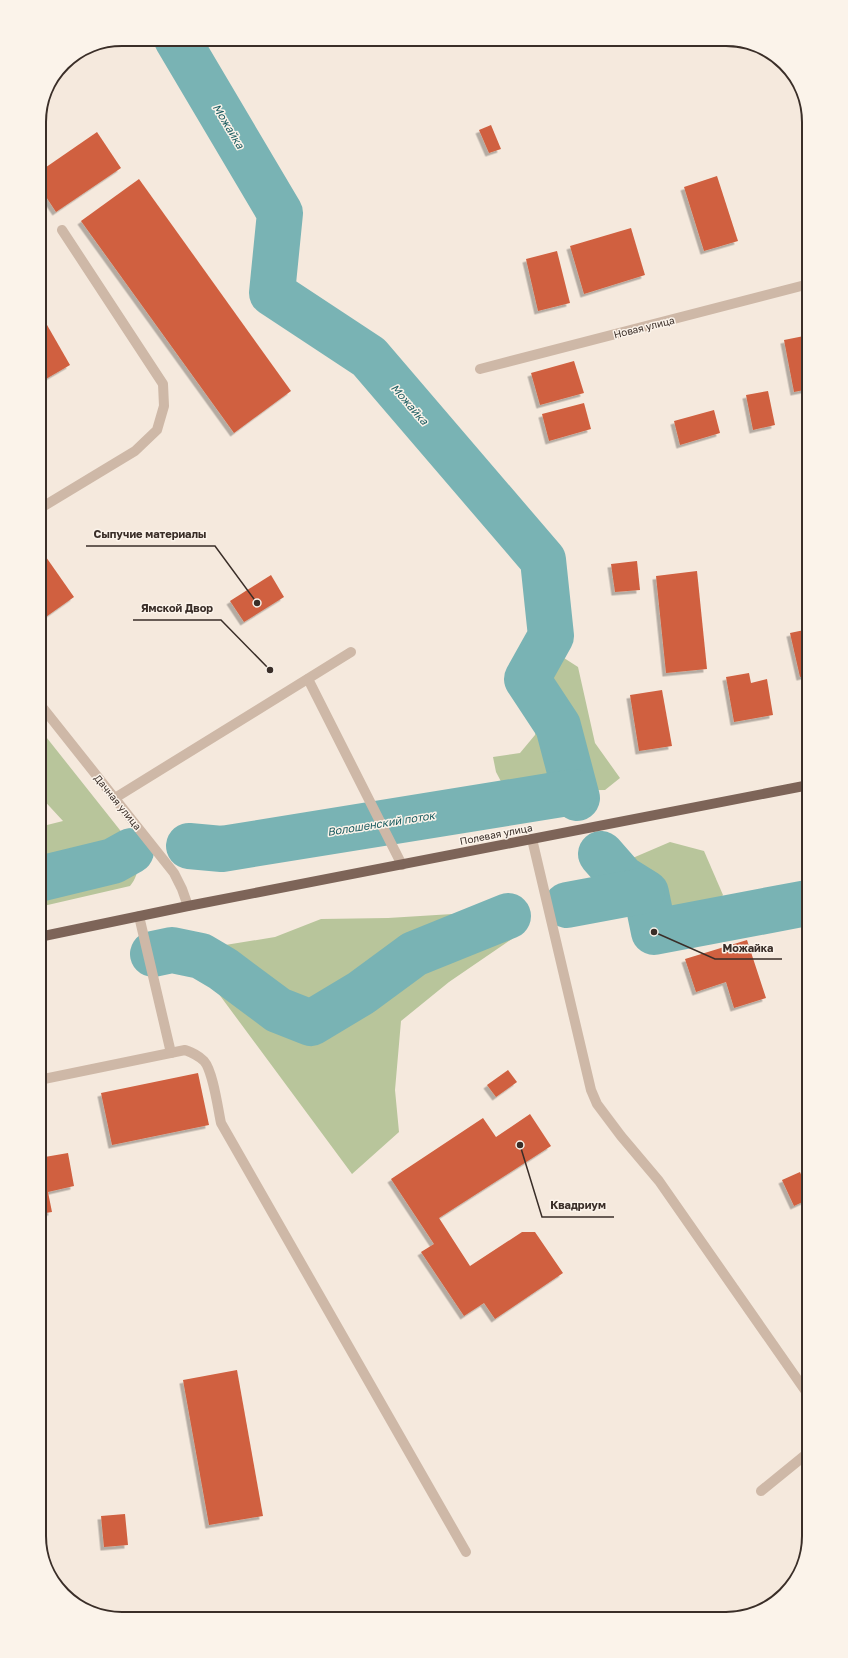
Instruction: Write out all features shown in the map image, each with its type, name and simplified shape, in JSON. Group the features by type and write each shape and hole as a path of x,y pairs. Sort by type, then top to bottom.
{"main road":[{"name":"Полевая улица","path":"46,936 188,906 802,786"}],"street":[{"path":"46,505 135,451 157,430 164,406 163,384 62,230"},
{"name":"Новая улица","path":"480,369 802,286"},
{"path":"114,798 351,652"},
{"path":"308,679 402,864"},
{"name":"Дачная улица","path":"46,712 174,873 188,906"},
{"path":"532,839 589,1082 597,1104 621,1136 659,1181 802,1386"},
{"path":"139,916 171,1053"},
{"path":"46,1079 185,1050 195,1054 205,1062 210,1076 221,1123 466,1552"},
{"path":"761,1491 802,1458"}],"green space":[{"path":"553,655 564,658 578,667 595,743 620,778 605,790 506,791 496,772 493,757 520,753 535,735"},
{"path":"46,737 135,849 138,859 138,868 130,886 46,905 46,825 63,821 46,803"},
{"path":"670,842 704,851 723,895 711,911 669,914 630,876 628,860"},
{"path":"501,911 516,926 517,934 512,939 449,982 401,1021 395,1090 399,1132 352,1174 207,978 213,947 275,937 321,919 388,918"}],"building":[{"path":"491,125 501,149 489,153 479,130"},
{"path":"97,132 121,168 56,212 46,197 46,167"},
{"path":"717,176 738,241 704,251 684,187"},
{"path":"139,179 291,391 234,433 81,221"},
{"path":"631,228 645,275 584,294 570,246"},
{"path":"557,251 570,303 538,311 526,259"},
{"path":"46,323 70,365 46,379"},
{"path":"802,336 802,390 794,392 784,340"},
{"path":"574,361 584,393 540,405 531,373"},
{"path":"768,391 775,425 753,430 746,395"},
{"path":"584,403 591,429 549,441 542,414"},
{"path":"714,410 720,433 680,445 674,421"},
{"path":"46,557 74,597 46,617"},
{"path":"637,561 640,590 615,592 611,564"},
{"path":"697,571 707,669 666,673 656,576"},
{"path":"271,575 284,597 244,622 230,601"},
{"path":"802,630 802,677 800,677 790,633"},
{"path":"749,673 751,683 767,679 773,715 734,722 726,677"},
{"path":"662,690 672,746 639,751 630,695"},
{"path":"747,940 766,998 734,1008 726,982 696,992 685,959"},
{"path":"508,1070 517,1082 496,1097 487,1085"},
{"path":"198,1073 209,1125 112,1145 101,1093"},
{"path":"530,1114 551,1146 439,1218 470,1266 522,1232 535,1232 563,1273 495,1319 484,1303 464,1316 421,1252 434,1244 391,1179 483,1118 496,1137"},
{"path":"68,1153 74,1186 48,1192 52,1212 46,1213 46,1157"},
{"path":"800,1172 802,1177 802,1202 794,1206 782,1180"},
{"path":"237,1370 263,1516 209,1525 183,1380"},
{"path":"125,1514 128,1545 104,1547 101,1516"}],"waterway":[{"name":"Можайка","path":"181,46 280,213 272,293 369,357 543,560 551,636 527,679 558,726 577,798"},
{"name":"Волошенский поток","path":"189,846 222,849 574,792"},
{"name":"Волошенский поток","path":"46,877 113,861 131,851"},
{"name":"Можайка","path":"601,854 622,878 646,893 654,932 802,904"},
{"path":"567,905 642,891"},
{"path":"153,954 172,950 201,956 223,969 278,1010 311,1023 361,993 414,954 508,916"}],"place":[{"name":"Сыпучие материалы","path":"257,603"},
{"name":"Ямской Двор","path":"270,670"},
{"name":"Можайка","path":"654,932"},
{"name":"Квадриум","path":"520,1145"}]}
